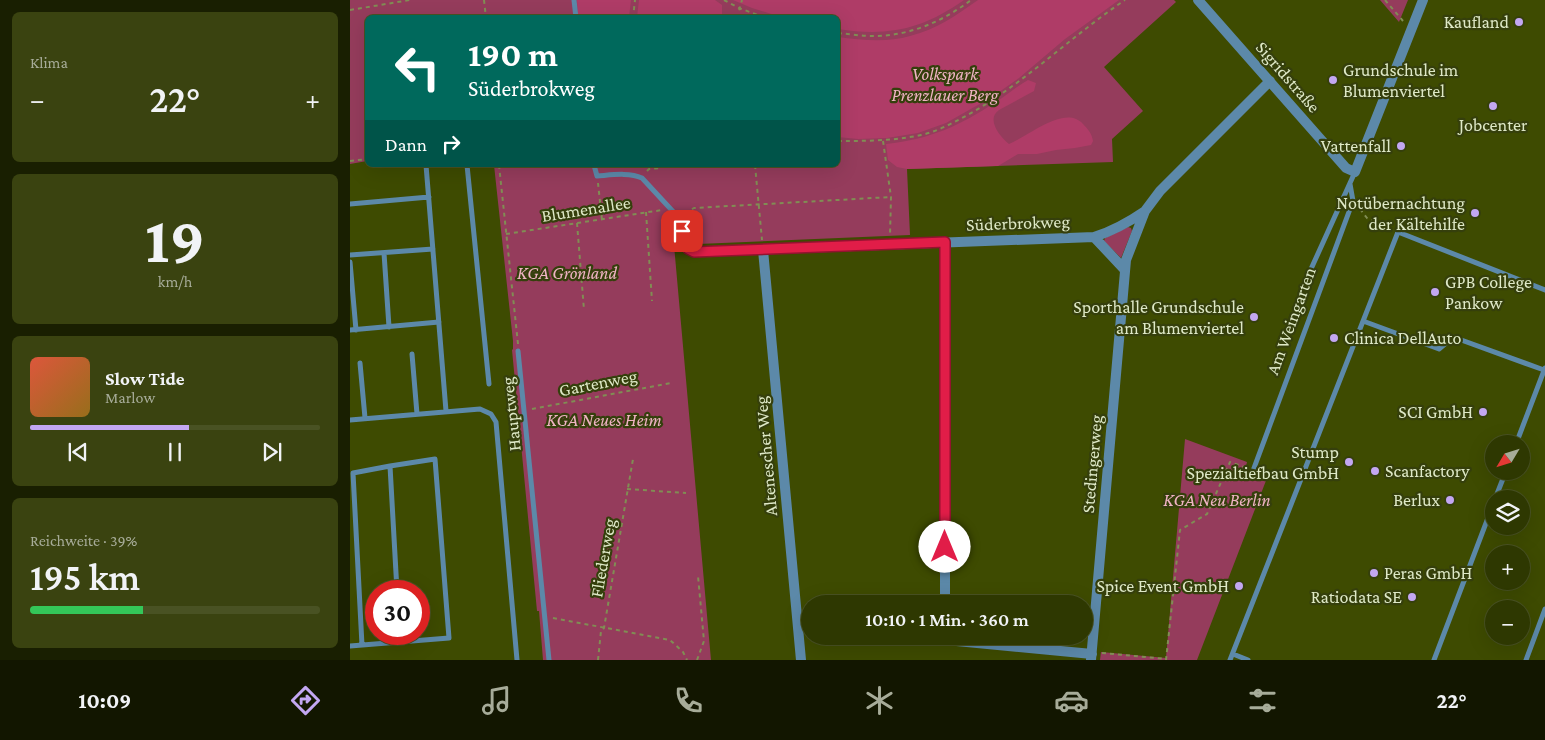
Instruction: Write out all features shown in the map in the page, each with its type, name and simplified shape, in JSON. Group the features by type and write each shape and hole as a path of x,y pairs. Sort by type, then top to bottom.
{"street":[{"name":"Sigridstraße","path":"1198,0 1346,168 1355,172"},
{"name":"Am Weingarten","path":"1355,172 1422,0"},
{"name":"Stedingerweg","path":"1092,656 1126,260 1145,210 1160,190 1270,81"},
{"name":"Süderbrokweg","path":"686,244 688,249 694,252 1094,237 1108,233 1127,223 1145,210"},
{"path":"1094,237 1125,270"},
{"path":"945,242 945,595"},
{"name":"Altenescher Weg","path":"764,250 801,660"},
{"path":"1002,645 1092,656"}],"lane":[{"path":"574,0 576,15"},
{"path":"426,167 446,411"},
{"path":"467,167 489,384"},
{"path":"595,167 597,176"},
{"name":"Am Weingarten","path":"1311,269 1355,172"},
{"name":"Süderbrokweg","path":"597,176 623,175 642,178 679,218 686,244"},
{"path":"1350,184 1353,201"},
{"path":"350,204 429,197"},
{"name":"Am Weingarten","path":"1254,468 1353,201"},
{"path":"1230,660 1398,232 1545,290"},
{"path":"350,255 433,249"},
{"path":"384,253 389,327"},
{"path":"350,262 353,330 439,322"},
{"path":"1363,321 1439,349 1453,337 1545,369 1519,435"},
{"name":"Hauptweg","path":"518,351 549,660"},
{"path":"412,354 417,414"},
{"path":"360,363 365,418"},
{"path":"350,420 480,409 491,414 496,422 517,660"},
{"path":"362,645 353,473 435,459 449,638 430,640"},
{"path":"390,466 395,580"},
{"path":"1434,660 1485,524"},
{"path":"1526,660 1545,610"},
{"path":"350,646 365,645"},
{"path":"1233,654 1248,660"}],"path":[{"path":"350,10 410,0"},
{"path":"484,0 486,15"},
{"path":"633,15 635,0"},
{"path":"724,0 758,15"},
{"path":"738,15 742,0"},
{"path":"840,33 872,36 910,32 939,21 971,0"},
{"path":"840,141 883,141 935,131 973,112 1024,78 1074,37 1125,0"},
{"path":"1385,0 1403,21"},
{"path":"883,141 891,197 890,244"},
{"path":"350,161 365,158"},
{"name":"Hauptweg","path":"499,167 518,351"},
{"path":"648,167 649,169 662,167"},
{"path":"755,167 764,250"},
{"path":"597,176 602,220"},
{"path":"679,218 694,208 891,197"},
{"path":"1353,201 1367,218 1398,232"},
{"name":"Blumenallee","path":"506,234 670,208"},
{"path":"646,212 652,301"},
{"path":"577,223 584,310"},
{"name":"Gartenweg","path":"531,409 671,383"},
{"name":"Fliederweg","path":"598,660 601,631 604,628 633,459"},
{"path":"1092,656 1166,660 1180,530 1207,514 1230,462 1254,468"},
{"path":"627,489 686,493"},
{"path":"697,660 704,641 698,576"},
{"path":"544,617 670,640 683,652 687,660"}],"green space":[{"path":"350,0 1174,0 1176,2 1104,67 1143,111 1112,139 1113,162 907,169 910,235 674,245 711,660 543,660 512,350 513,341 494,167 840,167 840,15 365,15 365,161 350,164"},
{"path":"577,0 631,0 629,15 578,15"},
{"path":"639,0 715,0 722,5 721,15 637,15"},
{"path":"733,0 964,0 934,18 919,24 889,31 873,32 840,29 840,15 775,15"},
{"name":"Volkspark Prenzlauer Berg","path":"978,0 1119,0 1065,39 1019,78 992,97 946,123 918,133 887,138 840,137 840,37 865,40 901,38 937,26"},
{"path":"1380,0 1408,0 1399,22"},
{"path":"1028,80 1036,83 1034,91 995,114 995,127 1005,141 1009,144 1057,119 1067,118 1075,119 1087,128 1093,141 1091,145 1037,154 1018,154 998,166 907,169 897,167 888,160 886,144 917,139 957,125"},
{"path":"1128,227 1132,231 1121,258 1104,241 1105,238"},
{"name":"KGA Neu Berlin","path":"1185,439 1247,462 1245,471 1267,478 1197,660 1100,660 1101,652 1166,658"}],"place":[{"name":"Kaufland","path":"1519,22"},
{"name":"Grundschule im Blumenviertel","path":"1333,80"},
{"name":"Jobcenter","path":"1493,106"},
{"name":"Vattenfall","path":"1401,146"},
{"name":"Notübernachtung der Kältehilfe","path":"1475,213"},
{"name":"GPB College Pankow","path":"1435,292"},
{"name":"Sporthalle Grundschule am Blumenviertel","path":"1254,317"},
{"name":"Clinica DellAuto","path":"1334,338"},
{"name":"SCI GmbH","path":"1483,412"},
{"name":"Stump Spezialtiefbau GmbH","path":"1349,462"},
{"name":"Scanfactory","path":"1375,471"},
{"name":"Berlux","path":"1450,500"},
{"name":"Peras GmbH","path":"1374,573"},
{"name":"Spice Event GmbH","path":"1239,586"},
{"name":"Ratiodata SE","path":"1412,597"}],"route":[{"path":"682,231 688,249 692,252 945,242 945,547"}],"park label":[{"name":"KGA Grönland","path":"567,273"},
{"name":"KGA Neues Heim","path":"604,420"}]}
